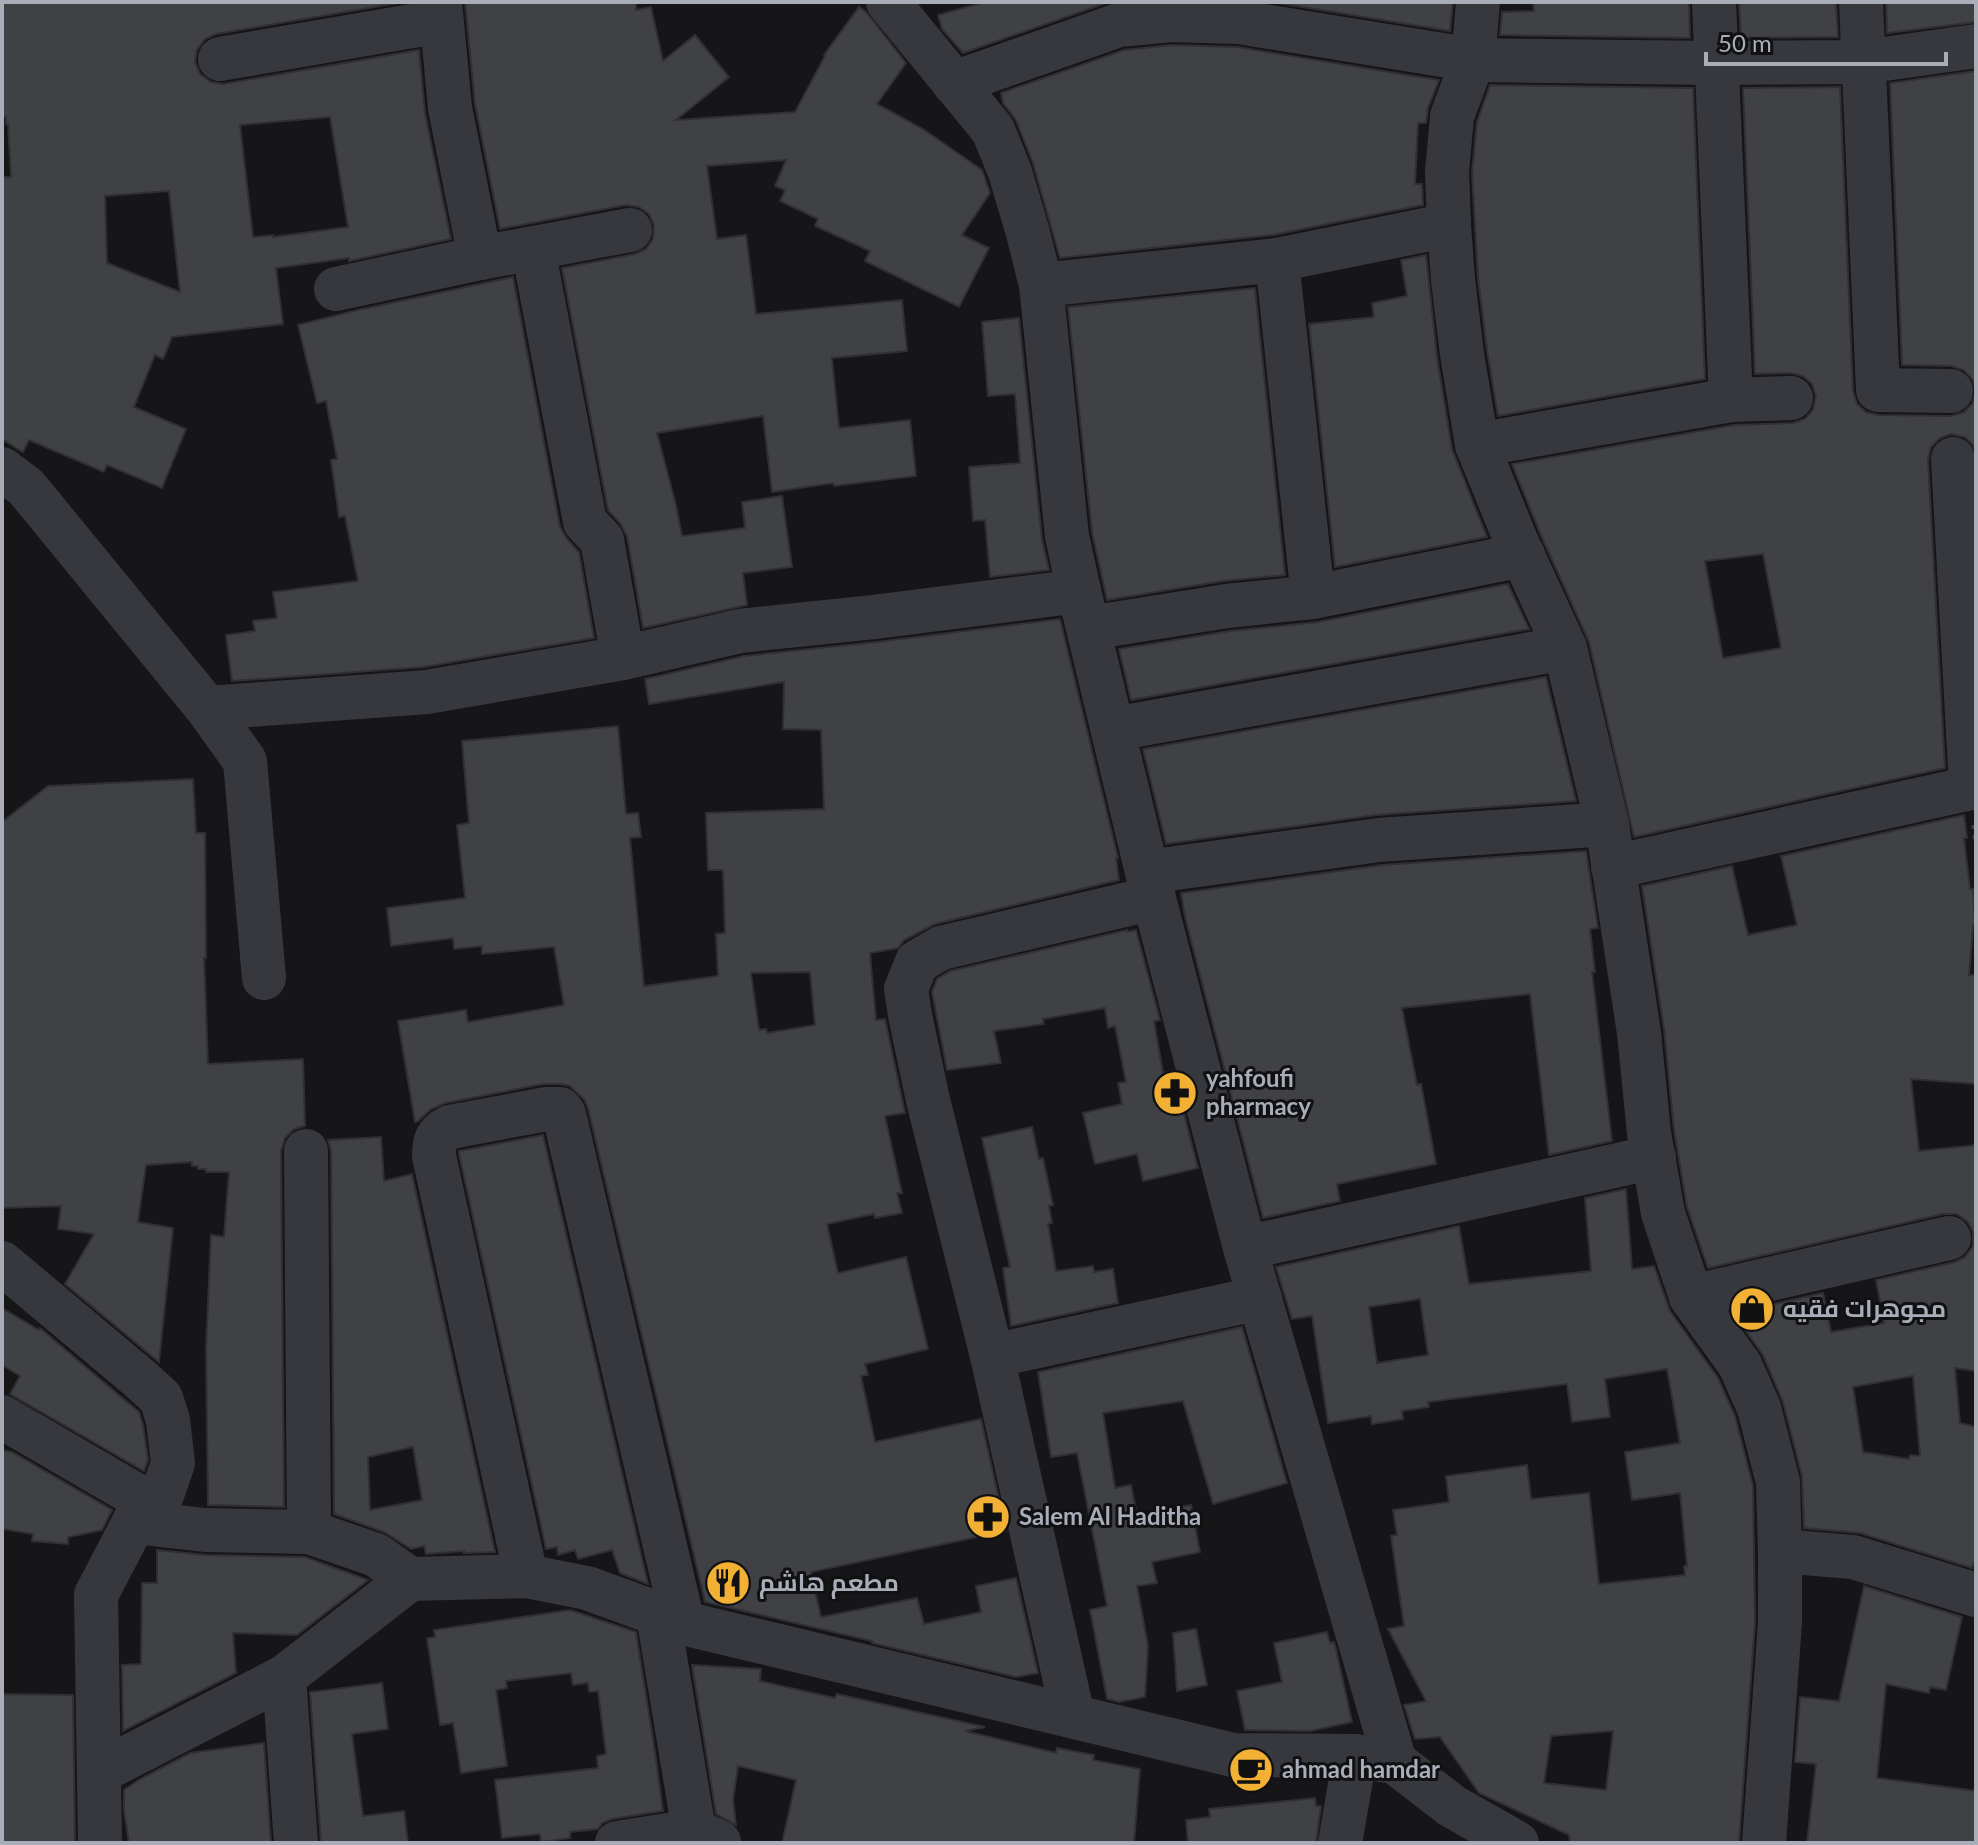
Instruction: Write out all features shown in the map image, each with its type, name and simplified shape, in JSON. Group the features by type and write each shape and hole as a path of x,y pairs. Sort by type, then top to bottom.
{"street":[{"path":"888,2 993,130 1010,172 1041,285 1067,536 1151,885 1260,1298 1375,1759 1340,1843"},
{"path":"1478,2 1473,60 1452,116 1447,172 1453,280 1462,354 1477,445 1565,648 1607,824 1639,1033 1649,1133 1663,1213 1691,1297 1740,1365 1759,1408 1778,1482 1780,1623 1764,1843"},
{"path":"1714,2 1731,400"},
{"path":"1861,2 1878,390 1951,391"},
{"path":"220,59 440,11 450,108 480,258"},
{"path":"954,83 1119,25 1171,20 1239,22 1312,18 1473,60 1863,62 1976,46"},
{"path":"1041,285 1277,260 1449,225"},
{"path":"336,289 630,230"},
{"path":"533,248 585,522 602,540 623,658"},
{"path":"1277,260 1313,597"},
{"path":"1477,445 1731,400 1791,398"},
{"path":"1613,867 1973,787 1953,459"},
{"path":"2,469 26,487 207,708 245,761 264,978"},
{"path":"207,708 427,692 623,658 740,631 874,617 1227,606 1313,597 1523,555"},
{"path":"1114,729 1565,648"},
{"path":"1073,1716 992,1356 928,1100 906,989 917,962 941,948 1151,885 1379,840 1607,824"},
{"path":"526,1576 434,1156 434,1144 436,1137 450,1127 560,1109 564,1114 670,1619 708,1837 617,1843"},
{"path":"306,1151 309,1532"},
{"path":"1245,1248 1654,1157"},
{"path":"1691,1297 1949,1238"},
{"path":"2,1263 161,1398 168,1420 173,1463 162,1495 144,1513 96,1595 100,1843"},
{"path":"992,1356 1260,1298"},
{"path":"2,1417 144,1513 205,1530 309,1532 376,1555 410,1579"},
{"path":"1780,1551 1853,1557 1976,1595"},
{"path":"99,1772 284,1677 410,1579 526,1576 587,1588 670,1619 1233,1755 1375,1759 1517,1843"},
{"path":"284,1677 296,1843"}],"building":[{"path":"2,2 404,2 216,34 205,39 197,50 195,62 200,74 211,82 223,84 419,50 425,113 451,239 349,261 349,258 276,268 283,324 172,337 163,359 155,355 134,407 186,429 162,488 107,465 104,472 29,440 23,452 3,440 2,177 11,177 8,124 6,117 2,118","holes":["330,117 348,227 253,237 240,125","169,191 180,292 107,263 105,196"]},
{"path":"465,2 636,2 636,10 651,7 663,61 695,35 729,77 676,120 795,112 824,55 859,7 906,63 877,104 923,129 982,170 990,193 962,235 989,248 959,307 865,261 870,251 815,226 818,219 780,201 785,190 775,186 786,160 707,166 717,239 746,235 756,314 902,300 907,351 832,358 839,428 910,420 916,476 772,492 763,416 657,433 682,536 745,528 742,502 782,496 792,567 743,573 747,605 643,628 627,536 608,510 562,268 635,254 646,249 653,239 654,225 649,214 639,207 626,205 500,229 475,104"},
{"path":"985,2 1109,2 963,53 942,29 938,15"},
{"path":"1272,2 1453,2 1450,31"},
{"path":"1533,2 1689,2 1690,38 1500,35 1502,12 1534,11"},
{"path":"1836,2 1838,37 1741,38 1739,3"},
{"path":"1886,2 1976,2 1976,22 1887,33"},
{"path":"1172,45 1237,47 1439,80 1428,108 1426,123 1418,123 1415,184 1422,184 1423,205 1273,235 1060,258 1033,163 1016,120 1003,103 1001,93 1124,50"},
{"path":"1976,71 1976,392 1973,380 1964,370 1951,366 1902,365 1890,83"},
{"path":"1490,85 1693,88 1705,379 1498,416 1478,278 1472,173 1477,122"},
{"path":"1840,87 1853,391 1857,404 1866,412 1878,415 1951,416 1964,412 1972,404 1976,392 1976,451 1965,437 1951,434 1940,438 1931,447 1928,460 1945,768 1634,837 1589,642 1512,464 1734,425 1793,423 1805,419 1813,410 1816,396 1812,384 1803,376 1790,373 1755,374 1743,88","holes":["1763,554 1781,648 1723,658 1705,561"]},
{"path":"1426,255 1437,357 1452,449 1487,537 1335,567 1309,324 1374,317 1372,303 1407,296 1401,260"},
{"path":"513,277 560,527 579,552 594,638 424,667 232,681 226,635 255,631 253,621 277,618 273,592 358,581 345,516 339,517 331,460 337,459 326,401 317,403 298,325"},
{"path":"1255,288 1285,575 1223,581 1107,600 1092,532 1068,307"},
{"path":"1019,318 1042,539 1049,570 990,577 985,520 973,521 969,467 1020,463 1015,394 988,396 982,322"},
{"path":"1508,584 1529,629 1131,700 1119,649 1230,631 1318,622"},
{"path":"1060,619 1118,858 1119,880 935,924 904,940 898,948 870,953 876,1020 885,1019 905,1113 885,1116 902,1193 897,1193 902,1213 875,1218 874,1214 827,1224 838,1273 906,1257 928,1349 865,1364 868,1375 861,1376 875,1442 981,1419 1006,1531 811,1572 821,1617 917,1598 924,1624 981,1612 976,1586 1016,1578 1038,1673 1016,1677 705,1602 584,1099 570,1086 543,1084 445,1103 431,1109 415,1122 398,1021 466,1010 468,1022 564,1005 554,947 482,954 482,946 454,949 453,938 391,946 387,908 465,898 457,825 469,823 462,741 618,726 626,814 638,813 641,837 630,838 644,986 718,976 716,934 725,933 723,870 708,870 706,813 824,809 821,730 783,729 784,682 649,704 645,679 744,656","holes":["810,972 815,1025 767,1033 766,1029 759,1030 751,973"]},
{"path":"1546,677 1576,801 1376,815 1166,844 1143,749"},
{"path":"193,779 196,833 205,833 204,958 208,1064 303,1059 305,1126 294,1129 285,1138 281,1151 284,1507 208,1505 206,1348 211,1235 224,1237 229,1172 206,1172 206,1169 192,1166 192,1162 146,1165 138,1222 173,1228 159,1362 65,1284 94,1234 58,1229 61,1206 2,1208 2,822 48,786"},
{"path":"1964,815 1975,925 1969,975 1976,975 1976,1084 1911,1079 1919,1151 1976,1145 1976,1371 1955,1368 1960,1423 1976,1427 1976,1565 1973,1564 1972,1568 1860,1533 1804,1528 1802,1476 1783,1402 1763,1355 1733,1313 1823,1293 1831,1332 1884,1323 1876,1280 1965,1257 1973,1246 1973,1232 1968,1222 1957,1214 1943,1214 1708,1268 1687,1207 1642,886 1732,866 1748,935 1797,925 1781,856","holes":["1913,1376 1920,1456 1910,1455 1909,1459 1863,1452 1853,1387"]},
{"path":"1586,851 1598,928 1590,929 1595,972 1592,972 1612,1141 1549,1155 1530,994 1402,1008 1436,1164 1337,1184 1340,1201 1263,1218 1181,893 1382,865"},
{"path":"1136,930 1160,1020 1154,1021 1163,1073 1173,1071 1198,1168 1143,1181 1137,1154 1095,1164 1083,1113 1122,1104 1118,1083 1126,1082 1115,1026 1108,1028 1105,1008 1043,1019 1044,1024 994,1031 1001,1063 947,1070 932,992 937,979 950,971"},
{"path":"1032,1127 1039,1159 1043,1158 1053,1205 1049,1206 1052,1223 1048,1224 1056,1271 1093,1266 1094,1272 1113,1269 1118,1303 1011,1326 1003,1268 1010,1267 982,1138"},
{"path":"543,1135 648,1584 620,1573 612,1550 578,1559 575,1550 558,1555 557,1547 546,1549 459,1154 459,1151"},
{"path":"381,1137 384,1181 412,1174 495,1552 426,1554 424,1546 411,1549 384,1532 334,1514 331,1151 328,1140","holes":["413,1447 422,1500 370,1510 368,1457"]},
{"path":"1626,1189 1632,1269 1654,1266 1670,1311 1718,1378 1735,1416 1753,1486 1755,1622 1739,1843 1570,1843 1569,1835 1479,1793 1440,1737 1415,1739 1404,1705 1426,1701 1388,1629 1404,1626 1391,1536 1397,1535 1393,1510 1449,1502 1446,1476 1527,1465 1531,1499 1589,1493 1599,1584 1685,1575 1684,1566 1687,1566 1680,1493 1632,1500 1625,1452 1680,1443 1667,1369 1605,1379 1610,1417 1572,1422 1567,1384 1428,1402 1429,1407 1402,1411 1403,1419 1372,1424 1371,1416 1328,1423 1312,1316 1292,1319 1276,1267 1459,1226 1469,1284 1591,1271 1585,1198","holes":["1420,1299 1428,1355 1377,1363 1369,1307","1613,1731 1606,1790 1544,1783 1551,1736"]},
{"path":"2,1308 40,1328 139,1412 148,1460 144,1471 10,1394 20,1376 2,1365"},
{"path":"1242,1327 1287,1483 1213,1504 1183,1401 1103,1413 1115,1488 1131,1485 1137,1515 1191,1505 1200,1552 1152,1562 1157,1583 1137,1586 1148,1646 1145,1697 1119,1702 1107,1699 1090,1610 1107,1606 1077,1453 1051,1457 1038,1372"},
{"path":"2,1450 12,1452 112,1510 102,1530 68,1537 68,1544 32,1541 33,1534 2,1529"},
{"path":"157,1550 205,1555 305,1557 368,1580 297,1635 233,1633 236,1673 123,1731 122,1665 141,1664 142,1583 157,1583"},
{"path":"1864,1586 1962,1617 1946,1690 1930,1687 1929,1693 1886,1684 1877,1778 1976,1791 1976,1843 1807,1843 1816,1764 1795,1762 1800,1697 1839,1701"},
{"path":"570,1610 636,1632 663,1811 612,1819 602,1823 598,1829 570,1832 570,1838 541,1842 540,1834 502,1838 495,1780 598,1768 597,1756 606,1754 598,1691 589,1692 588,1683 573,1685 571,1673 506,1681 507,1688 496,1690 507,1766 461,1773 453,1723 440,1725 427,1638 435,1637 434,1630"},
{"path":"1196,1629 1207,1685 1177,1691 1173,1633"},
{"path":"1327,1632 1330,1643 1334,1642 1336,1649 1352,1722 1310,1731 1245,1730 1237,1691 1282,1682 1274,1643"},
{"path":"692,1665 761,1669 760,1681 835,1698 837,1694 985,1727 965,1731 1056,1753 1057,1748 1094,1755 1093,1760 1140,1769 1134,1843 782,1843 796,1780 738,1766 733,1800 736,1825 716,1814"},
{"path":"382,1683 388,1729 352,1734 363,1816 404,1811 408,1843 321,1843 310,1692"},
{"path":"2,1694 73,1695 75,1843 2,1843"},
{"path":"264,1743 271,1843 129,1843 124,1790 190,1753"},
{"path":"1315,1798 1316,1806 1321,1806 1316,1843 1188,1843 1186,1820 1210,1817 1209,1809"}],"place":[{"name":"yahfoufi pharmacy","path":"1175,1093"},
{"name":"مجوهرات فقيه","path":"1752,1309"},
{"name":"Salem Al Haditha","path":"988,1517"},
{"name":"مطعم هاشم","path":"728,1583"},
{"name":"ahmad hamdar","path":"1251,1770"}]}
